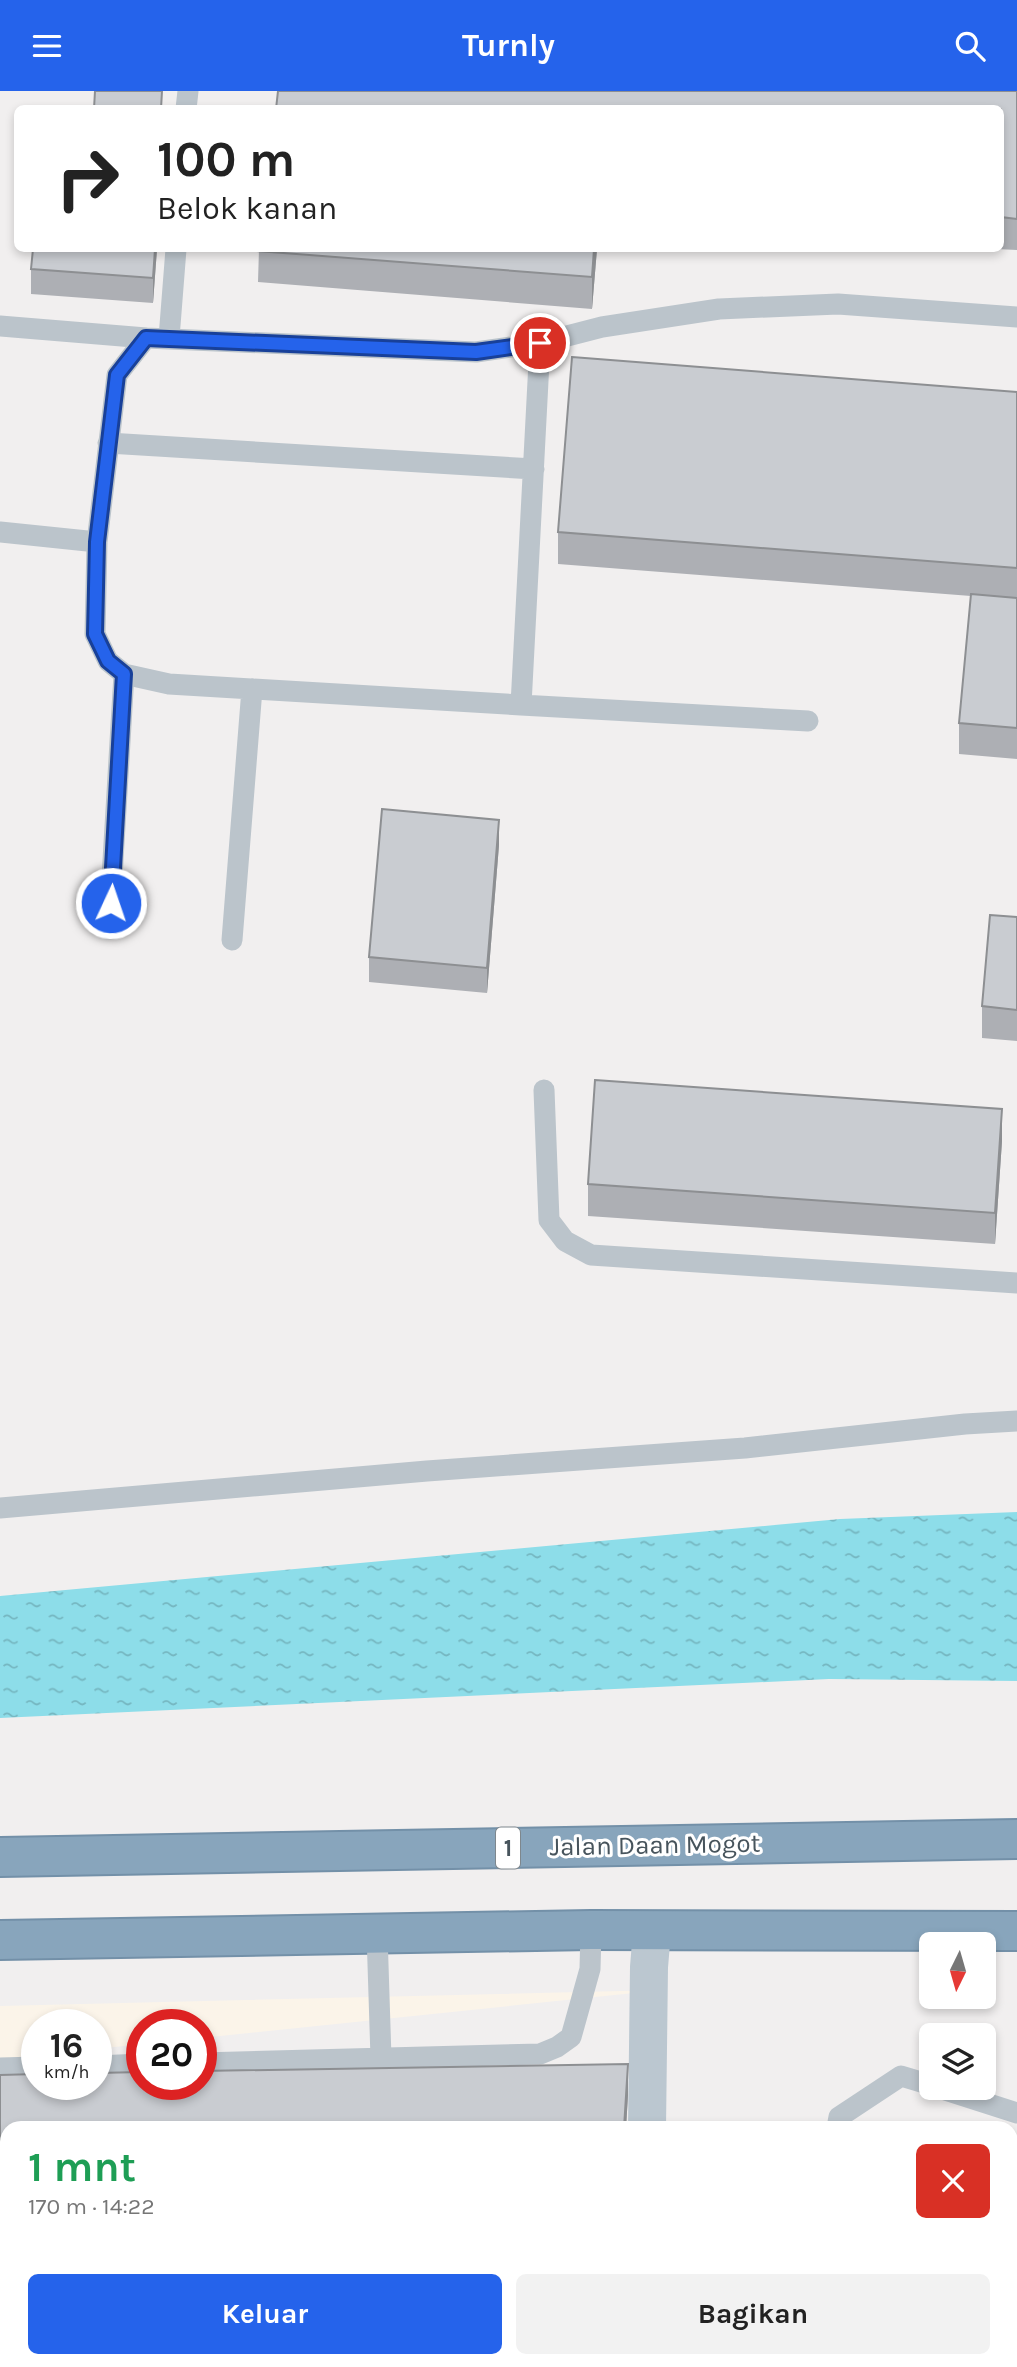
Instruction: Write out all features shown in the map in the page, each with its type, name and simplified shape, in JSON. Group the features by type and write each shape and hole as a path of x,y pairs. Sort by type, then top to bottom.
{"highway":[{"name":"Jalan Daan Mogot","path":"0,1857 1017,1839"},
{"path":"0,1940 591,1930 1017,1931"}],"street":[{"path":"647,2121 652,1931"}],"lane":[{"path":"169,338 176,252"},
{"path":"0,326 146,338 476,352 540,343 602,327 719,309 838,304 1017,317"},
{"path":"146,338 117,375 97,542 95,634 108,661 124,674 169,684 808,721"},
{"path":"521,705 540,343"},
{"path":"108,443 534,469"},
{"path":"0,532 97,542"},
{"path":"109,928 124,674"},
{"path":"232,940 252,689"},
{"path":"544,1090 550,1220 565,1241 591,1255 1017,1283"},
{"path":"0,1508 427,1471 745,1448 965,1424 1017,1421"},
{"path":"217,2063 540,2054 571,2037 590,1969 591,1930"},
{"path":"377,1933 381,2058"},
{"path":"0,2068 21,2067"},
{"path":"838,2121 839,2117 901,2075 919,2081"},
{"path":"976,2100 1017,2113"}],"shaded area":[{"path":"663,1990 217,2036 217,2009 126,2009 126,2046 112,2047 112,2009 21,2009 21,2057 0,2059 0,2006"}],"water":[{"path":"1017,1512 1017,1681 829,1679 0,1718 0,1596 840,1519"}],"building":[{"path":"95,91 162,91 161,105 94,105"},
{"path":"278,91 1017,91 1017,219 1004,217 1004,105 276,105"},
{"path":"33,252 155,252 153,278 31,269"},
{"path":"271,252 594,252 592,277"},
{"path":"572,357 1017,392 1017,568 558,532"},
{"path":"971,594 1017,598 1017,728 959,723"},
{"path":"382,809 499,820 487,968 369,957"},
{"path":"990,915 1017,917 1017,1010 982,1006"},
{"path":"595,1080 1002,1109 995,1213 588,1184"},
{"path":"628,2064 624,2121 0,2121 0,2075 21,2074 21,2100 112,2100 112,2073 126,2072 126,2100 217,2100 217,2071"}],"route":[{"path":"111,903 124,674 108,661 95,634 97,542 117,375 146,338 476,352 540,343"}]}
